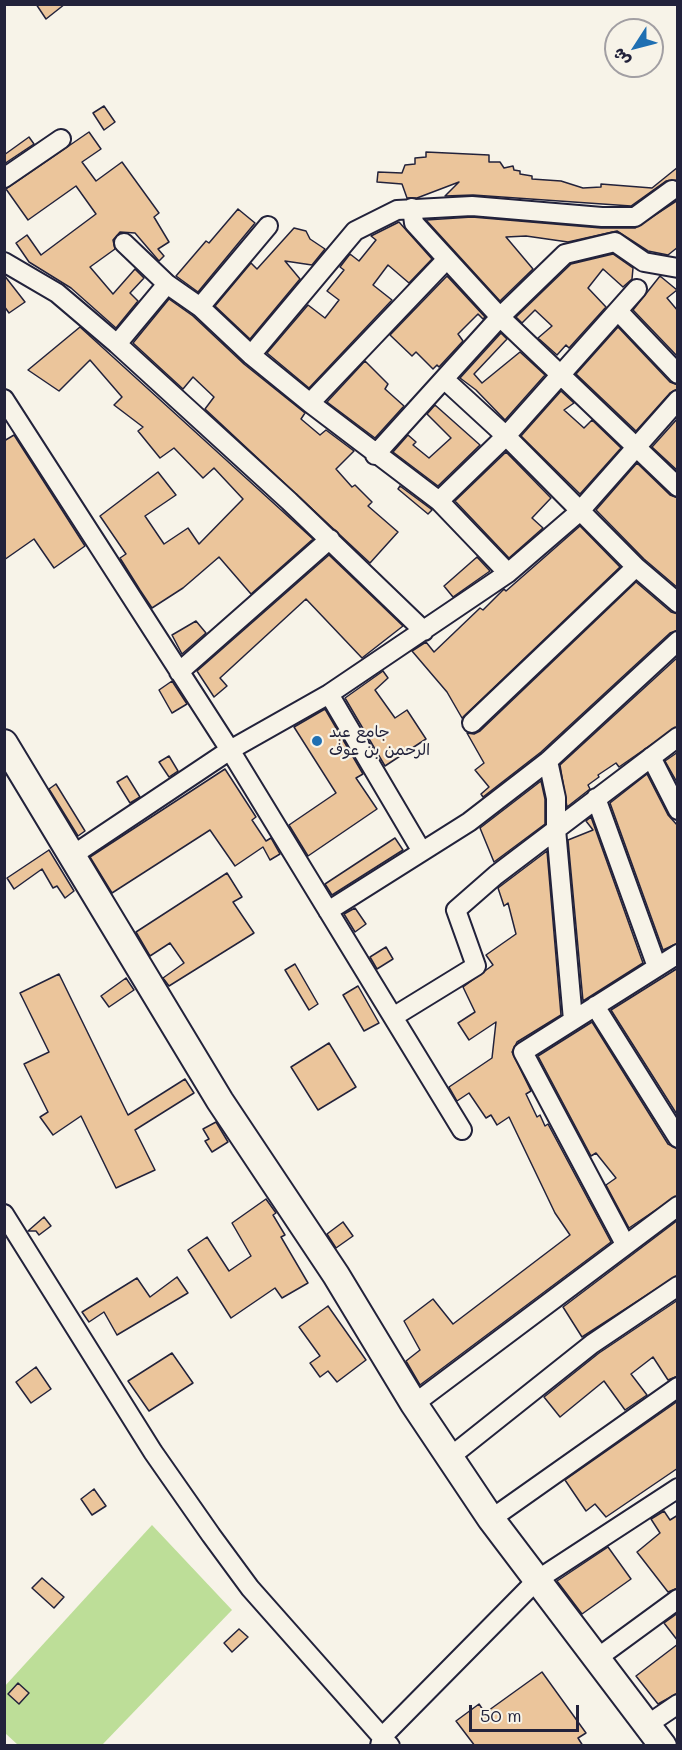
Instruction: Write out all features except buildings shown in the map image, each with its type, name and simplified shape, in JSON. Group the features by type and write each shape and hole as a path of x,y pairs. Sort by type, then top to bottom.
{"street":[{"path":"4,178 60,139"},
{"path":"251,355 355,231 397,210 472,206 602,218 635,217 672,190"},
{"path":"412,208 414,223 500,317 678,487"},
{"path":"200,307 268,226"},
{"path":"375,455 500,317 565,254 615,242 644,262 678,268"},
{"path":"124,243 167,284 200,307 251,355 375,455 439,501 508,573"},
{"path":"310,403 447,259"},
{"path":"4,262 57,293 117,344 330,539 424,631"},
{"path":"117,344 167,284"},
{"path":"439,501 506,436 619,312 637,289"},
{"path":"619,312 678,374"},
{"path":"444,379 506,436 636,567 678,603"},
{"path":"4,399 230,750 462,1130"},
{"path":"73,855 230,750 329,694 508,573 579,512 678,399"},
{"path":"179,672 330,539"},
{"path":"472,723 636,567"},
{"path":"328,911 421,850 469,822 548,761 678,641"},
{"path":"329,694 421,850"},
{"path":"393,1017 476,966 456,910 556,829 678,737"},
{"path":"4,743 220,1101 336,1275 414,1404 490,1519 663,1746"},
{"path":"651,757 678,810"},
{"path":"548,761 556,798 556,829 573,1020"},
{"path":"596,798 657,967"},
{"path":"625,1244 523,1052 678,954"},
{"path":"595,1006 678,1138"},
{"path":"414,1404 678,1206"},
{"path":"4,1214 153,1452 211,1535 250,1588 384,1743 537,1580 678,1488"},
{"path":"450,1457 592,1344 678,1286"},
{"path":"490,1519 678,1387"},
{"path":"596,1659 678,1599"},
{"path":"647,1725 678,1704"}],"green space":[{"path":"152,1525 232,1610 102,1745 18,1745 5,1733 4,1687"}],"place":[{"name":"جامع عبد الرحمن بن عوف","path":"317,741"}]}
